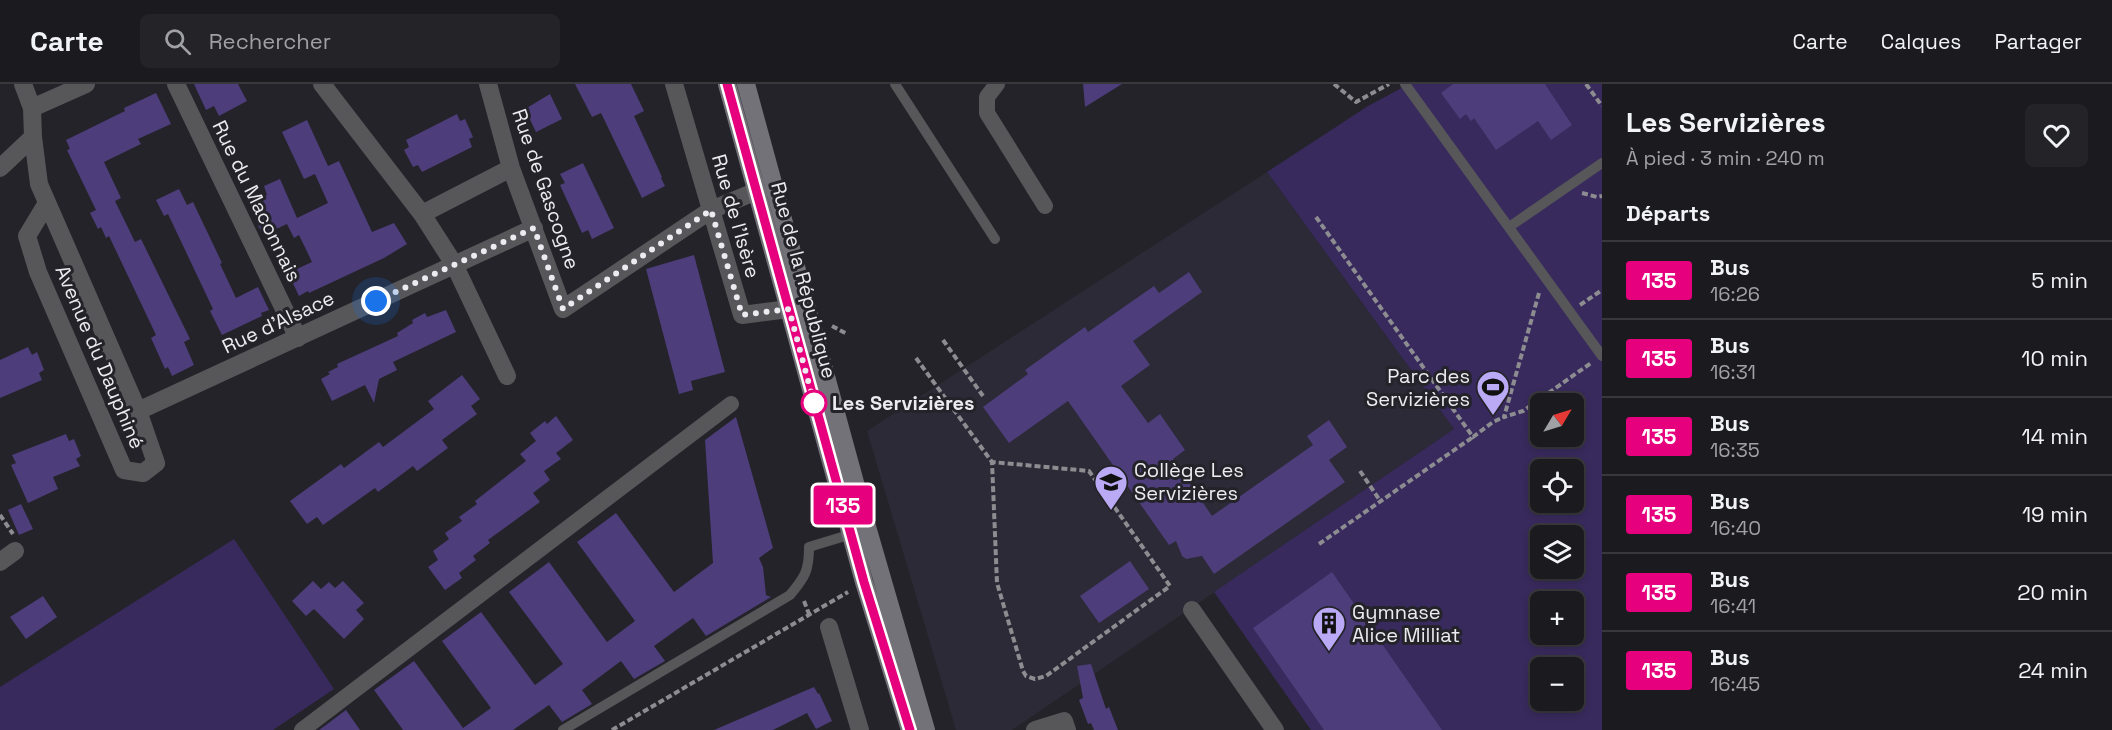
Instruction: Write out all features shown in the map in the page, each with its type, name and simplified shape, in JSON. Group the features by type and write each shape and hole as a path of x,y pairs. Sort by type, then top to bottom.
{"main road":[{"name":"Rue de la République","path":"727,84 765,187 884,617 910,730"},
{"name":"Rue de la République","path":"746,84 789,309 860,532 864,582 884,617 926,730"}],"street":[{"name":"Avenue du Dauphiné","path":"23,84 32,108 39,184 138,411 156,463 143,473 124,470 38,272 27,236 47,203"},
{"path":"32,108 86,84"},
{"name":"Rue du Maconnais","path":"176,84 298,338"},
{"path":"322,84 422,214 454,264 507,376"},
{"name":"Rue de Gascogne","path":"488,84 511,168 563,309 711,210"},
{"name":"Rue de l'Isère","path":"674,84 742,315 789,309"},
{"path":"997,84 987,97 987,113 1045,206"},
{"path":"0,168 33,137"},
{"path":"422,214 511,168"},
{"path":"711,210 765,187"},
{"name":"Rue d'Alsace","path":"138,411 534,228"},
{"path":"302,730 731,404"},
{"path":"0,562 15,551"},
{"path":"1192,610 1275,730"},
{"path":"829,627 860,730"},
{"path":"1035,730 1064,721 1067,730"}],"lane":[{"path":"895,84 995,239"},
{"path":"1405,84 1602,356"},
{"path":"1509,227 1602,164"},
{"path":"563,730 790,595 805,577 809,567 809,548 860,532"}],"path":[{"path":"1334,84 1356,102 1389,84"},
{"path":"1586,84 1602,106"},
{"path":"1316,217 1473,437"},
{"path":"1504,417 1544,276"},
{"path":"1570,312 1602,290"},
{"name":"Rue de la République","path":"828,324 847,334"},
{"path":"943,340 983,396"},
{"path":"1319,544 1493,422 1522,411 1602,356"},
{"path":"916,358 992,462 997,583 1023,671 1026,676 1035,679 1046,676 1170,586 1089,471 992,462"},
{"path":"1360,471 1381,502"},
{"path":"612,730 864,582"}],"shaded area":[{"name":"Parc des Servizières","path":"1409,84 1602,84 1602,730 1311,730 1214,592 1454,429 1267,172 1368,106"},
{"name":"Collège Les Servizières","path":"1267,172 1454,429 1012,730 956,730 867,431"},
{"path":"234,539 334,689 273,730 0,730 0,687"}],"building":[{"path":"194,84 238,84 247,101 219,116 214,106 206,110"},
{"path":"575,84 631,84 644,111 634,116 665,186 642,198 601,113 592,117"},
{"path":"1083,84 1122,84 1085,107"},
{"path":"1453,84 1545,84 1572,125 1551,140 1538,121 1496,150 1474,118 1471,121 1466,114 1460,119 1441,93"},
{"path":"156,93 171,124 138,139 141,144 104,162 121,198 115,201 135,242 141,239 190,339 184,342 194,365 172,376 168,367 165,369 151,338 156,335 109,236 106,238 101,227 98,229 90,213 96,210 67,150 70,149 66,140"},
{"path":"550,94 562,119 536,132 525,109"},
{"path":"457,114 460,121 465,119 473,137 469,139 472,147 422,172 418,165 413,167 404,150 409,147 406,140"},
{"path":"307,120 328,166 339,161 372,232 394,223 407,244 384,258 299,296 288,273 312,262 299,235 294,238 287,224 263,235 255,219 265,214 258,199 267,195 264,186 280,179 297,218 328,203 315,174 304,179 282,132"},
{"path":"583,163 614,228 592,239 588,230 582,233 560,185 565,183 560,174"},
{"path":"179,189 187,205 193,202 236,298 258,287 269,310 261,313 262,316 222,335 210,311 213,309 168,214 164,216 156,200"},
{"path":"694,255 725,372 691,381 693,390 679,394 646,269"},
{"path":"1189,272 1202,292 1133,341 1150,365 1121,386 1148,423 1160,414 1185,450 1173,459 1212,516 1313,445 1307,436 1329,420 1347,447 1329,460 1345,482 1214,574 1202,556 1186,559 1182,556 1176,541 1169,545 1068,401 1009,443 983,407 1028,374 1025,370 1085,327 1088,332 1154,286 1159,293"},
{"path":"446,310 456,332 393,362 397,370 379,379 374,403 365,385 332,401 321,379 338,367 337,364 398,336 397,333 413,323 412,320 425,313 427,317"},
{"path":"28,347 32,355 37,352 44,370 39,373 42,380 0,398 0,360"},
{"path":"462,375 480,399 471,406 477,414 442,440 448,448 417,471 413,466 378,492 375,488 323,525 317,517 307,524 290,501 341,464 344,468 379,442 383,447 434,409 428,401"},
{"path":"556,416 573,440 556,453 561,459 544,471 550,480 533,493 540,502 488,540 490,543 473,556 476,560 459,573 462,578 445,590 428,567 438,560 433,551 449,539 445,533 462,521 459,517 477,504 475,501 526,461 520,454 536,441 530,433 545,421 547,424"},
{"path":"736,417 773,548 759,558 763,567 766,595 771,597 706,636 693,618 654,646 665,661 634,679 621,661 582,690 592,704 562,722 549,705 513,730 403,730 374,690 414,661 463,728 491,708 442,641 481,612 535,685 563,664 509,592 549,562 607,642 635,621 577,542 616,513 674,592 713,563 705,440"},
{"path":"66,434 69,441 74,439 81,456 76,459 80,466 53,477 58,489 28,503 11,465 16,463 12,455"},
{"path":"21,504 33,529 19,535 8,510"},
{"path":"1130,561 1149,589 1099,623 1080,596"},
{"name":"Gymnase Alice Milliat","path":"1332,572 1442,730 1324,730 1253,628"},
{"path":"313,581 321,589 329,582 335,588 343,581 364,603 356,610 364,619 344,639 314,609 306,616 292,601"},
{"path":"43,596 57,617 26,639 10,617"},
{"path":"1091,664 1106,709 1109,707 1118,730 1094,730 1091,723 1088,724 1079,700 1083,698 1077,666"},
{"path":"814,687 832,721 816,729 807,713 773,730 714,730"},
{"path":"346,710 360,730 319,730 326,725"}],"bus line":[{"name":"135","path":"727,84 864,582 910,730"}],"place":[{"name":"Les Servizières","path":"814,403"},
{"name":"Parc des Servizières","path":"1493,416"},
{"name":"Collège Les Servizières","path":"1111,511"},
{"name":"Gymnase Alice Milliat","path":"1329,652"}],"route":[{"path":"376,301 534,228 563,309 711,210 742,315 789,309 814,403"}]}
